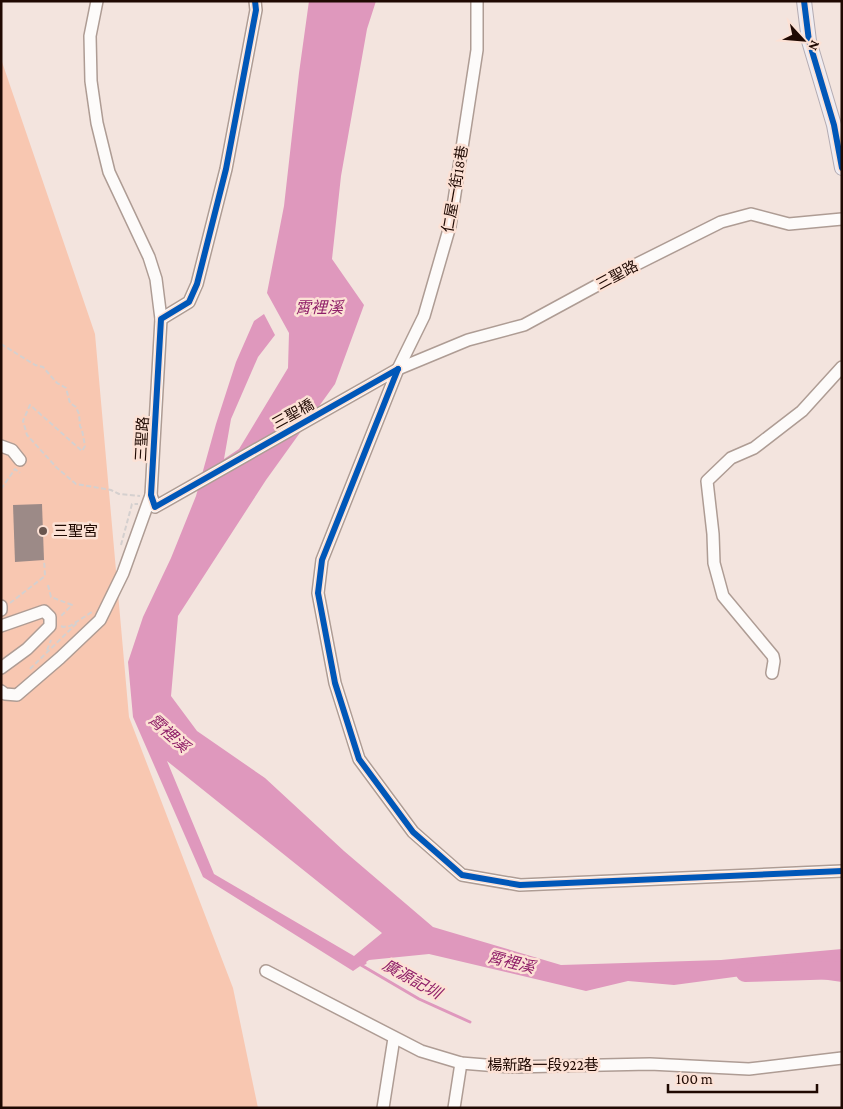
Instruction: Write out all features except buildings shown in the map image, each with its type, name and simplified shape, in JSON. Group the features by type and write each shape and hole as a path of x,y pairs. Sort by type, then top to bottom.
{"main road":[{"path":"804,1 809,40 834,125 842,168"}],"street":[{"name":"三聖路","path":"1,691 5,694 17,696 100,620 123,573 148,502 160,320 156,279 149,257 109,172 97,123 91,81 90,36 97,1"},
{"path":"160,320 189,302 197,284 226,169 256,10 255,1"},
{"name":"仁屋一街18巷","path":"477,1 477,50 450,226 424,316 398,369 322,560 318,594 335,683 359,759 413,832 462,875 520,885 842,871"},
{"name":"三聖路","path":"398,369 468,340 524,325 637,264 721,222 751,214 789,224 842,219"},
{"path":"772,673 773,656 724,596 714,563 707,481 731,458 754,448 802,411 842,367"},
{"name":"三聖橋","path":"148,502 154,507 398,369"},
{"path":"1,446 12,450 20,460"},
{"path":"1,626 44,610 50,617 50,626 27,649 1,668"},
{"name":"楊新路一段922巷","path":"266,971 421,1051 461,1063 511,1067 650,1064 749,1069 842,1058"},
{"path":"383,1108 394,1038"},
{"path":"454,1108 461,1063"}],"path":[{"path":"1,344 35,365 43,367 57,383 66,388 70,403 76,407 85,446 82,451 30,405 23,421 27,435 57,468 76,484 111,490 119,494 148,497 148,502 132,504 120,549"},
{"path":"1,489 15,469 20,473"},
{"path":"1,610 46,576 44,560"},
{"path":"48,585 51,597 72,605 59,619"},
{"path":"59,624 63,627 70,626 94,610"}],"shaded area":[{"path":"1,59 95,334 129,717 233,988 258,1108 1,1108"}],"water":[{"name":"霄裡溪","path":"309,1 376,1 367,29 341,176 332,259 364,305 335,384 266,480 178,616 171,696 197,731 265,778 344,851 433,927 561,965 721,960 842,949 842,982 772,972 674,985 628,981 586,991 429,954 369,960 353,971 203,877 133,717 128,662 143,617 171,558 196,496 236,362 254,321 264,314 275,335 258,357 231,419 224,459 239,449 288,368 289,333 267,293 284,206","holes":["167,761 382,933 354,956 214,874"]}],"waterway":[{"name":"廣源記圳","path":"365,963 361,965 419,999 470,1022"},
{"name":"霄裡溪","path":"745,973 842,970"}],"cycle path":[{"path":"255,1 256,10 226,169 197,284 189,302 161,319 151,495 155,507 398,369"},
{"path":"804,1 809,41 834,125 842,168"},
{"path":"398,369 322,560 318,593 335,683 359,759 413,832 462,875 520,885 842,871"}],"place":[{"name":"三聖宮","path":"43,531"}]}
